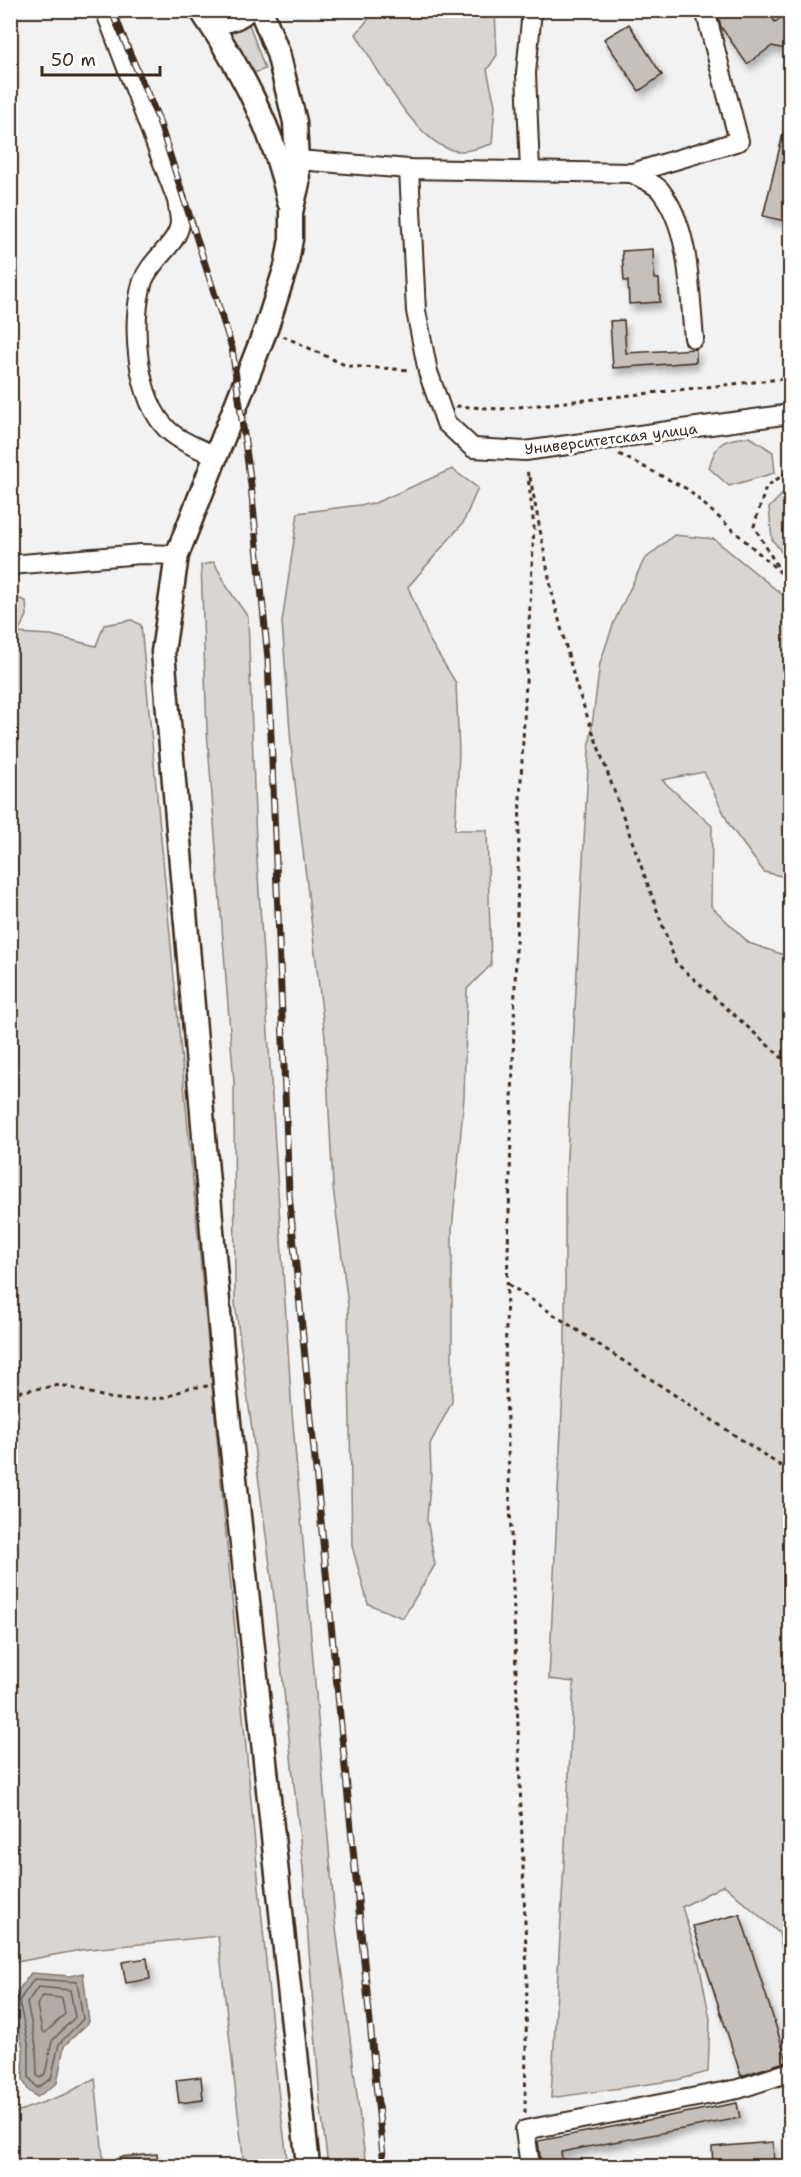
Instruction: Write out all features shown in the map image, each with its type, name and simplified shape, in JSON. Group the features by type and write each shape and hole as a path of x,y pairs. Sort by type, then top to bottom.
{"main road":[{"path":"204,15 220,22 231,20 248,10"},
{"path":"261,10 278,53 292,111 298,160 298,183 291,212 286,267 266,328 177,555 163,652 225,1384 308,2166"},
{"path":"204,15 239,69 258,108 285,181 291,212"}],"street":[{"path":"105,10 177,200 180,223 175,237 153,261 143,281 137,326 143,386 149,403 167,430 183,441 216,456"},
{"path":"530,171 526,73 532,10"},
{"path":"298,160 409,169 632,173 739,141 705,10"},
{"name":"Университетская улица","path":"409,169 416,311 428,372 446,423 473,448 525,451 790,414"},
{"path":"632,173 659,188 673,214 684,247 694,338"},
{"path":"10,565 141,554 177,555"},
{"path":"531,2166 525,2130 738,2089 790,2072"}],"path":[{"path":"266,328 347,366 428,372"},
{"path":"439,405 501,409 790,378"},
{"path":"597,441 687,489 790,581"},
{"path":"525,451 552,593 576,685 676,963 790,1065"},
{"path":"525,451 534,527 520,799 506,1365 527,1977 525,2130"},
{"path":"779,571 754,526 766,487 790,470"},
{"path":"508,1284 790,1472"},
{"path":"10,1393 62,1385 109,1398 128,1400 165,1398 189,1388 225,1384"}],"shaded area":[{"path":"375,11 495,11 497,55 487,70 495,105 492,144 467,150 452,150 424,132 410,117 385,82 356,34"},
{"path":"249,24 265,69 251,74 229,34"},
{"path":"750,437 773,452 775,473 729,486 709,468 715,452 722,443"},
{"path":"452,469 478,488 463,523 408,587 430,641 456,683 459,752 455,830 487,830 491,965 467,989 464,1097 452,1231 452,1402 430,1444 431,1475 427,1519 435,1565 403,1618 368,1604 352,1546 348,1305 333,1187 325,1037 292,758 282,622 298,513 375,503"},
{"path":"790,486 790,564 772,539 769,508"},
{"path":"674,535 714,539 790,601 790,878 764,872 730,826 704,772 662,780 712,826 711,906 749,943 790,957 790,1987 779,1933 724,1885 682,1907 699,1963 710,2019 708,2072 677,2080 551,2098 574,1682 549,1679 565,1347 565,1193 589,749 600,663 614,622 644,560"},
{"path":"214,562 229,590 248,617 256,844 292,1412 335,1920 366,2166 328,2166 320,2101 303,1868 272,1580 235,1303 234,1083 207,731 201,565"},
{"path":"11,596 26,601 27,616 17,633 51,635 96,646 104,625 132,620 141,625 278,2090 288,2166 244,2166 218,1936 81,1950 11,1963"},
{"path":"95,2078 104,2166 11,2166 11,2114 66,2094"}],"water":[{"path":"31,1973 70,1976 83,1973 89,2022 64,2046 57,2083 37,2097 28,2090 23,2079 23,2048 12,1999"}],"building":[{"path":"723,10 767,10 775,22 785,15 790,23 790,50 772,46 747,64 721,27 718,14"},
{"path":"629,24 662,75 639,91 604,39"},
{"path":"786,122 790,123 790,222 763,216"},
{"path":"653,249 654,279 659,279 660,302 629,304 628,281 624,281 622,251"},
{"path":"624,320 626,353 696,349 696,362 613,368 610,321"},
{"path":"740,1914 787,2061 741,2076 693,1926"},
{"path":"147,1958 150,1979 126,1983 122,1962"},
{"path":"201,2077 203,2100 179,2103 176,2080"},
{"path":"737,2103 740,2118 561,2152 563,2166 543,2166 540,2156 538,2141"},
{"path":"773,2142 774,2166 713,2166 712,2147"},
{"path":"157,2154 158,2166 120,2166 120,2157"}],"railway":[{"path":"111,10 158,118 232,348 251,485 268,659 289,1194 384,2166"}]}
